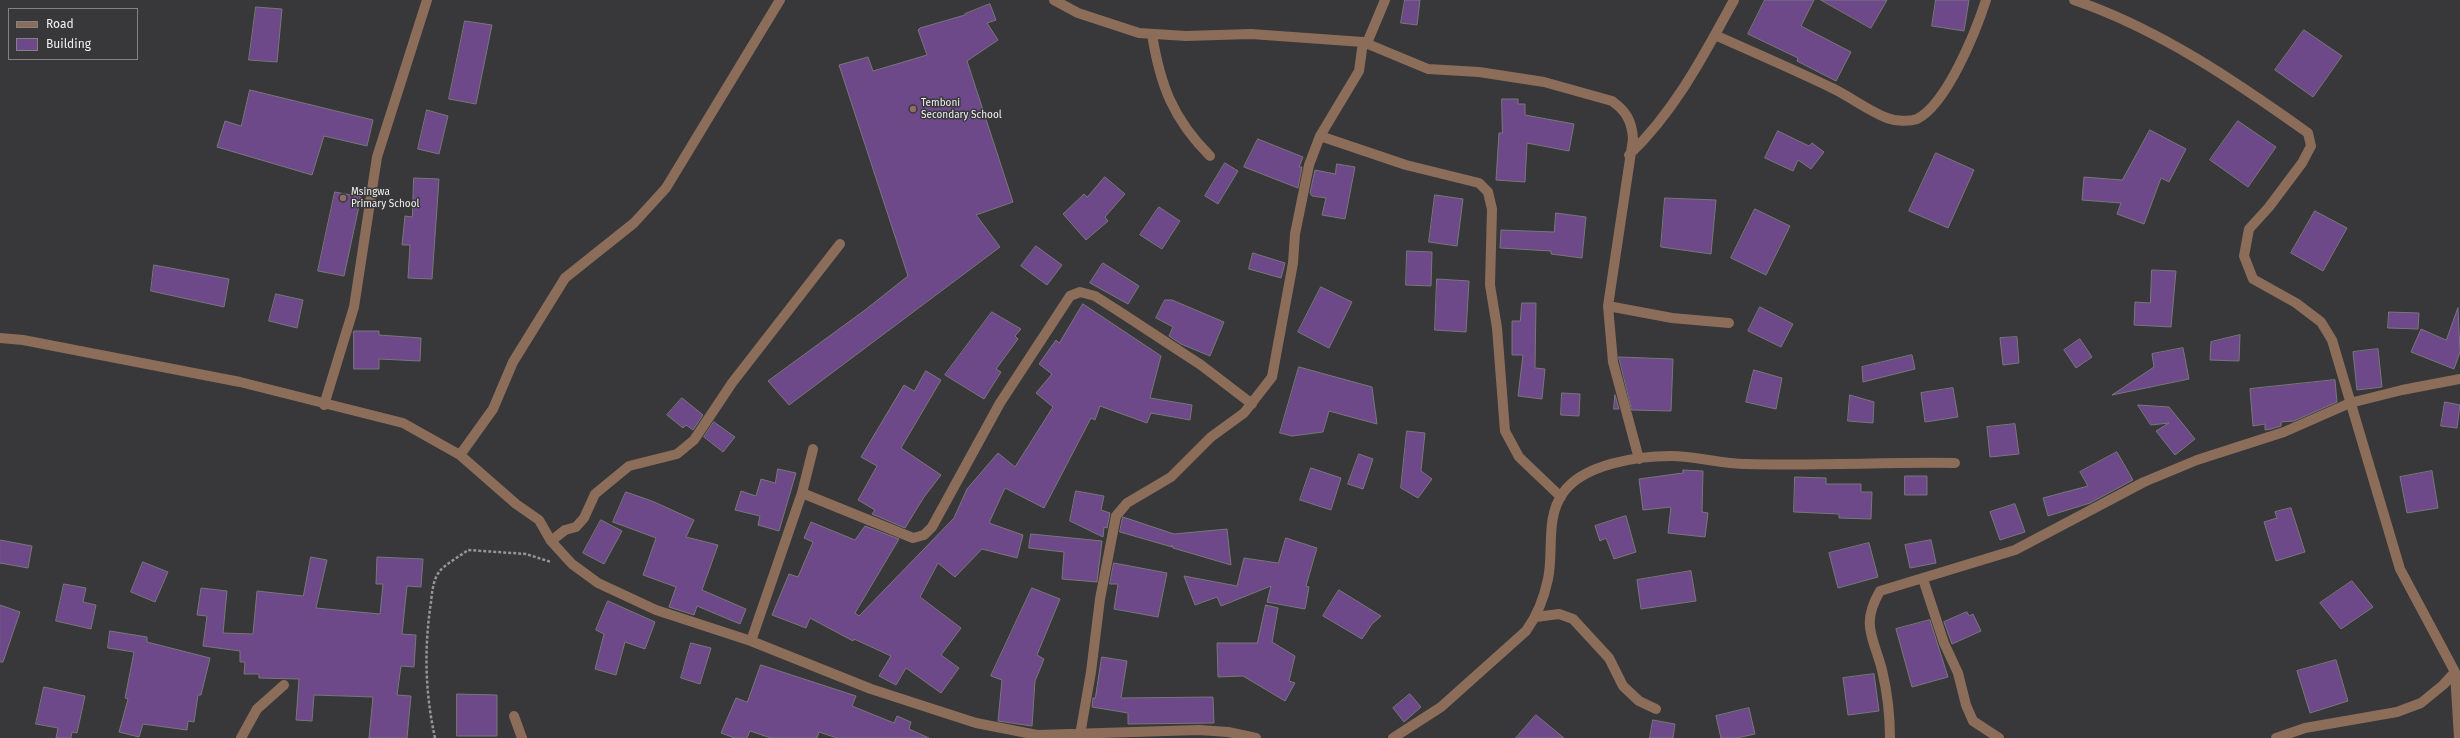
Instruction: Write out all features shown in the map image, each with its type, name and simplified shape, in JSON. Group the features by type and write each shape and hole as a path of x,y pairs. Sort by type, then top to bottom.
{"street":[{"path":"324,405 354,307 377,156 427,0"},
{"path":"460,455 493,408 513,362 566,278 634,224 666,188 780,0"},
{"path":"1054,0 1078,13 1106,24 1152,34 1186,36 1251,34 1365,42 1428,69 1479,72 1544,82 1612,101 1628,117 1632,127 1633,138 1629,155 1608,306 1613,362 1639,459"},
{"path":"1080,735 1091,672 1100,599 1116,516 1127,503 1171,477 1211,438 1252,404 1272,378 1294,263 1295,234 1309,165 1320,136 1359,71 1365,42 1385,0"},
{"path":"1629,155 1652,132 1666,114 1715,35 1734,0"},
{"path":"1715,35 1835,89 1888,118 1900,121 1916,120 1931,110 1958,66 1974,36 1986,0"},
{"path":"2074,0 2102,10 2179,49 2240,84 2308,133 2311,146 2302,163 2269,207 2249,229 2244,256 2253,279 2296,302 2322,322 2332,340 2400,569 2456,675 2458,738"},
{"path":"1152,34 1162,78 1176,114 1185,129 1210,156"},
{"path":"1320,136 1406,165 1479,183 1488,192 1492,209 1490,285 1505,431 1518,457 1561,497"},
{"path":"551,541 566,530 576,527 584,518 595,494 629,466 677,454 694,440 732,383 840,244"},
{"path":"802,493 913,538 924,535 932,527 1000,403 1046,331 1070,296 1080,292 1095,296 1120,312 1201,365 1252,404"},
{"path":"1608,306 1672,318 1728,323"},
{"path":"0,338 23,340 240,382 324,405 403,424 460,455 516,504 539,520 551,541 572,564 598,583 656,610 751,641 871,689 976,723 1038,736 1199,730 1228,732 1256,738"},
{"path":"1890,738 1882,670 1870,640 1871,607 1880,592 2015,550 2144,482 2197,460 2284,432 2350,403 2402,390 2460,379"},
{"path":"751,641 802,493 813,449"},
{"path":"1393,738 1441,707 1486,669 1526,631 1536,617 1548,578 1551,534 1556,507 1561,497 1573,482 1594,469 1639,459 1671,456 1745,464 1955,463"},
{"path":"1923,579 1944,643 1958,673 1966,705 1972,721 1999,738"},
{"path":"1536,617 1559,614 1572,619 1609,658 1623,686 1639,701 1656,709"},
{"path":"2276,738 2305,728 2397,712 2421,703 2456,675"},
{"path":"241,738 257,708 284,685"},
{"path":"514,716 522,738"}],"path":[{"path":"435,738 429,713 425,666 428,619 433,589 439,572 468,550 526,554 547,562 572,564"}],"building":[{"path":"1405,0 1420,0 1417,25 1401,23"},
{"path":"1765,0 1814,0 1801,26 1851,52 1836,81 1797,61 1798,58 1748,34"},
{"path":"1821,0 1887,0 1871,28"},
{"path":"1936,0 1969,0 1964,31 1932,26"},
{"path":"990,4 996,20 987,23 998,40 967,61 1013,202 976,215 1000,247 789,405 768,381 865,310 908,276 839,65 868,57 873,71 927,55 918,30 920,28 965,15"},
{"path":"256,7 282,9 277,62 249,60"},
{"path":"465,21 492,25 476,104 449,99"},
{"path":"2304,30 2342,56 2313,97 2275,70"},
{"path":"250,90 373,120 367,146 324,136 312,175 217,147 225,121 241,126"},
{"path":"1502,99 1518,99 1518,104 1525,104 1525,115 1574,124 1569,151 1527,143 1525,182 1496,180 1499,133 1502,133"},
{"path":"427,110 448,116 439,154 418,149"},
{"path":"2238,121 2276,147 2248,187 2210,160"},
{"path":"2150,130 2186,149 2169,182 2161,178 2144,224 2117,214 2121,203 2082,200 2084,177 2122,180"},
{"path":"1778,131 1809,146 1812,143 1824,152 1811,169 1798,160 1793,171 1765,158"},
{"path":"1258,139 1303,157 1299,167 1302,167 1298,188 1244,167"},
{"path":"1936,153 1974,170 1948,228 1909,211"},
{"path":"1225,163 1238,171 1218,204 1205,196"},
{"path":"1337,164 1355,167 1345,219 1322,215 1326,198 1312,196 1310,193 1315,170 1335,174"},
{"path":"1105,177 1125,194 1105,217 1108,221 1086,240 1063,214 1084,194 1087,197"},
{"path":"414,178 439,179 432,279 408,278 410,245 402,245 405,216 412,217"},
{"path":"335,192 361,197 344,276 318,271"},
{"path":"1435,195 1463,199 1457,246 1429,242"},
{"path":"1665,198 1716,200 1711,254 1661,247"},
{"path":"1159,207 1180,221 1162,249 1140,235"},
{"path":"1755,209 1790,226 1766,275 1731,258"},
{"path":"2315,211 2347,228 2323,271 2291,253"},
{"path":"1556,213 1586,217 1582,258 1551,254 1551,251 1500,248 1501,230 1554,232"},
{"path":"1036,246 1062,265 1047,285 1021,266"},
{"path":"1407,251 1432,252 1431,286 1406,285"},
{"path":"1253,253 1285,263 1281,278 1249,269"},
{"path":"1103,263 1139,286 1128,304 1090,283"},
{"path":"154,265 229,279 224,307 151,291"},
{"path":"2152,270 2176,271 2171,327 2134,325 2135,302 2150,303"},
{"path":"1437,279 1469,281 1466,332 1435,330"},
{"path":"1321,287 1352,302 1329,348 1298,332"},
{"path":"276,294 303,300 297,328 269,321"},
{"path":"1165,300 1172,300 1224,322 1210,356 1181,344 1169,336 1173,327 1156,318"},
{"path":"1522,303 1536,303 1535,368 1545,369 1542,399 1518,396 1523,355 1512,355 1512,321 1520,321"},
{"path":"1083,304 1161,356 1150,398 1192,405 1190,420 1151,413 1147,423 1100,406 1095,420 1091,418 1044,508 1005,488 989,523 1023,535 1017,558 982,549 955,577 938,563 920,597 961,628 941,655 959,668 941,693 906,668 896,685 879,676 891,656 854,639 853,641 810,618 806,628 772,615 789,574 798,577 813,542 804,538 811,522 855,540 865,526 899,539 855,613 859,616 954,518 967,489 998,453 1015,467 1053,407 1036,393 1052,374 1039,364 1056,340 1059,343"},
{"path":"1760,307 1793,324 1781,347 1748,331"},
{"path":"2458,308 2460,352 2454,369 2411,352 2421,329 2446,340"},
{"path":"992,312 1021,329 1015,336 1018,339 996,369 1001,372 984,399 945,375"},
{"path":"2389,312 2419,313 2418,329 2388,328"},
{"path":"354,331 379,331 379,335 421,338 420,361 379,359 379,369 354,369"},
{"path":"2240,335 2239,361 2210,360 2211,342"},
{"path":"2017,337 2019,363 2003,365 2000,338"},
{"path":"2080,339 2092,357 2076,368 2064,350"},
{"path":"2183,348 2189,379 2112,395 2154,367 2152,354"},
{"path":"2378,349 2382,387 2357,390 2353,352"},
{"path":"1912,355 1915,369 1863,382 1862,367"},
{"path":"1619,357 1673,359 1671,411 1632,410"},
{"path":"1299,367 1372,387 1377,424 1329,411 1323,432 1292,436 1280,433"},
{"path":"1754,370 1782,378 1776,409 1746,402"},
{"path":"926,371 941,380 901,448 941,475 924,497 905,528 872,514 875,510 858,500 877,466 861,457 904,385 914,391"},
{"path":"2335,380 2337,402 2294,421 2281,422 2281,426 2271,429 2265,430 2265,424 2253,426 2250,389"},
{"path":"1953,388 1958,417 1925,422 1921,393"},
{"path":"1562,393 1580,394 1579,416 1561,415"},
{"path":"1615,395 1619,409 1614,409"},
{"path":"1850,395 1874,402 1873,423 1848,421"},
{"path":"682,398 703,415 693,430 686,425 683,428 667,415"},
{"path":"2445,402 2460,405 2457,428 2441,426"},
{"path":"2138,405 2169,407 2195,439 2175,455 2156,431 2169,423 2151,425"},
{"path":"714,422 735,437 723,452 704,437"},
{"path":"2015,424 2019,454 1990,457 1987,427"},
{"path":"1407,431 1425,433 1421,471 1432,479 1418,498 1401,488"},
{"path":"2117,452 2133,480 2090,503 2048,516 2043,498 2088,486 2080,472"},
{"path":"1359,454 1373,459 1363,489 1348,484"},
{"path":"1311,468 1341,478 1331,510 1300,500"},
{"path":"778,469 796,473 779,531 758,525 760,516 735,510 741,491 756,496 761,479 775,483"},
{"path":"1683,470 1703,471 1702,512 1708,513 1705,537 1668,533 1671,507 1643,510 1639,479 1683,473"},
{"path":"2432,471 2438,508 2407,513 2400,477"},
{"path":"1905,476 1927,476 1927,495 1905,495"},
{"path":"1795,477 1826,478 1826,484 1861,484 1861,492 1872,492 1871,519 1839,518 1839,514 1794,512"},
{"path":"1076,491 1104,496 1101,510 1110,513 1107,528 1104,527 1103,537 1070,521"},
{"path":"626,492 652,501 694,520 686,537 718,545 702,590 746,609 740,624 697,606 694,615 669,607 676,587 643,575 656,538 613,522"},
{"path":"2015,504 2025,532 2000,540 1990,512"},
{"path":"2291,508 2305,552 2276,561 2264,522 2277,518 2275,512"},
{"path":"1626,516 1636,552 1614,559 1606,538 1600,541 1595,526"},
{"path":"1123,517 1174,534 1227,529 1231,565 1173,548 1172,545 1172,547 1120,532"},
{"path":"601,520 622,531 604,564 583,553"},
{"path":"1031,534 1102,541 1097,582 1062,579 1064,552 1029,548"},
{"path":"1286,538 1317,548 1306,586 1309,587 1305,609 1267,602 1271,586 1221,606 1217,597 1195,605 1184,576 1237,586 1244,558 1278,563"},
{"path":"0,540 32,546 28,568 0,563"},
{"path":"1931,540 1936,563 1910,568 1905,545"},
{"path":"1869,543 1878,577 1838,588 1829,553"},
{"path":"311,557 327,560 316,608 380,614 383,584 376,584 377,557 423,559 421,587 407,586 402,634 416,635 414,667 401,666 397,695 411,696 407,738 369,738 373,697 314,695 312,721 296,720 299,679 259,678 259,674 244,674 245,662 240,662 240,651 203,646 207,616 197,615 201,588 227,591 223,633 253,634 257,591 303,596"},
{"path":"143,562 168,572 155,602 131,592"},
{"path":"1114,563 1167,573 1158,617 1114,609 1118,584 1110,584"},
{"path":"1691,571 1696,601 1641,609 1637,580"},
{"path":"2352,581 2373,607 2341,629 2320,603"},
{"path":"64,584 86,588 83,602 96,605 91,629 56,621"},
{"path":"1032,588 1060,599 1037,655 1044,659 1035,681 1032,726 998,721 1002,680 991,676"},
{"path":"1339,590 1381,616 1372,624 1362,639 1323,616"},
{"path":"608,601 655,622 645,649 625,642 616,675 595,669 604,634 596,630"},
{"path":"0,605 20,612 3,662 0,662"},
{"path":"1266,605 1278,608 1272,642 1295,656 1289,681 1295,683 1285,701 1243,676 1218,677 1217,643 1257,643"},
{"path":"1967,612 1969,616 1973,614 1981,631 1952,644 1944,622"},
{"path":"1930,620 1948,677 1912,687 1896,629"},
{"path":"110,631 147,637 147,642 210,658 201,695 198,695 194,722 188,721 187,730 143,724 139,737 119,732 128,699 125,698 134,652 108,648"},
{"path":"691,643 711,648 700,684 681,678"},
{"path":"1102,657 1127,661 1121,698 1213,697 1214,723 1128,724 1128,713 1092,707"},
{"path":"2336,660 2348,701 2310,713 2297,671"},
{"path":"761,665 856,696 852,706 894,723 897,716 911,722 909,729 929,738 837,738 819,732 817,738 771,738 750,731 747,738 735,738 721,733 736,698 747,702"},
{"path":"1874,674 1879,711 1848,715 1843,678"},
{"path":"44,687 85,696 77,733 72,732 71,738 56,738 58,728 36,724"},
{"path":"457,694 497,695 497,736 457,736"},
{"path":"1410,694 1421,707 1404,722 1393,708"},
{"path":"1749,708 1755,734 1737,738 1721,738 1716,716"},
{"path":"1536,715 1564,738 1516,738"},
{"path":"1653,720 1675,724 1673,738 1650,738"}],"place":[{"name":"Temboni Secondary School","path":"913,109"},
{"name":"Msingwa Primary School","path":"343,198"}]}
